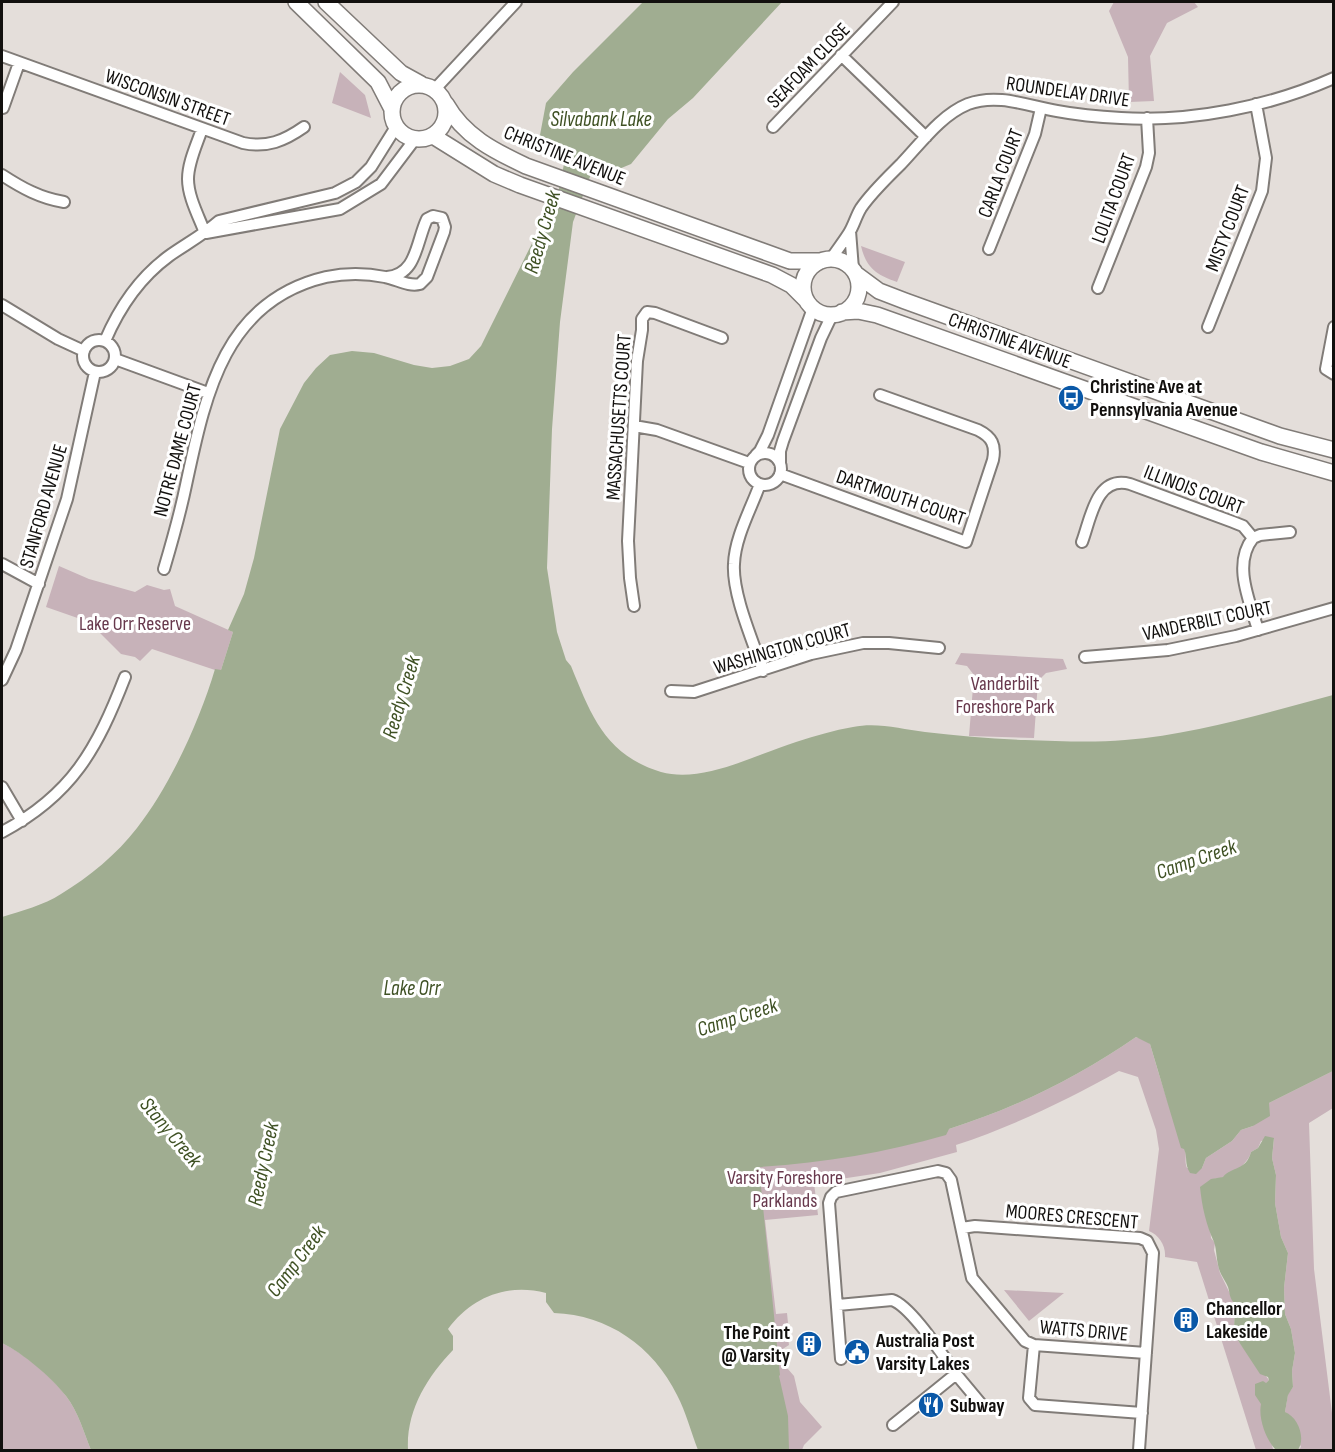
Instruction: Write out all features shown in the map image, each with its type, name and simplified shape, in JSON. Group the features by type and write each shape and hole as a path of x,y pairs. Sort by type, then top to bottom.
{"main road":[{"path":"296,2 378,82 392,109 396,127 401,132 415,139 433,136 445,122 446,104 428,87 401,73 326,2"},
{"path":"392,109 396,97 403,90 411,86 428,87"},
{"name":"CHRISTINE AVENUE","path":"446,104 453,117 472,136 502,155 553,176 790,261 826,260"},
{"name":"CHRISTINE AVENUE","path":"433,136 494,174 772,275 791,285 809,304"},
{"path":"826,260 839,260 854,271 859,282 859,291 850,307 837,314 825,314 809,304 803,291 806,273 813,265 826,260"},
{"name":"CHRISTINE AVENUE","path":"854,271 879,291 905,301 1280,436 1334,450"},
{"name":"CHRISTINE AVENUE","path":"837,314 858,311 877,315 1261,452 1334,473"}],"street":[{"path":"428,87 516,2"},
{"name":"SEAFOAM CLOSE","path":"773,127 893,2"},
{"path":"841,55 926,137"},
{"name":"WISCONSIN STREET","path":"2,56 255,146 272,144 304,128"},
{"path":"3,108 19,63"},
{"name":"ROUNDELAY DRIVE","path":"826,260 850,231 861,208 872,194 926,137 954,112 980,100 1011,101 1086,115 1147,118 1209,114 1257,104 1334,78"},
{"name":"MISTY COURT","path":"1208,327 1262,191 1266,158 1257,104"},
{"name":"CARLA COURT","path":"989,249 1035,134 1041,108"},
{"name":"LOLITA COURT","path":"1098,288 1146,167 1149,153 1147,118"},
{"path":"105,341 122,308 152,270 168,257 219,221 335,193 356,182 371,167 396,127"},
{"path":"202,129 190,164 188,179 205,233"},
{"path":"205,233 340,209 381,184 415,139"},
{"path":"2,175 31,193 48,200 64,202"},
{"name":"NOTRE DAME COURT","path":"164,569 208,393 235,336 251,317 284,293 298,286 333,276 355,274 390,278 416,285 424,282 444,232 442,218 433,216 428,219 409,268 390,278"},
{"path":"850,231 854,271"},
{"path":"809,304 768,435 764,445 753,459 749,473 755,482 760,484 769,484 777,479 783,441 821,338 837,314"},
{"path":"2,305 58,339 84,351"},
{"name":"MASSACHUSETTS COURT","path":"634,606 628,541 642,319 647,312 722,338"},
{"path":"1330,371 1334,327"},
{"path":"96,340 105,341 111,345 115,359 111,367 104,372 95,372 88,368 83,360 84,351 89,343 96,340"},
{"path":"115,359 208,393"},
{"name":"STANFORD AVENUE","path":"2,680 16,651 67,499 95,372"},
{"name":"DARTMOUTH COURT","path":"780,469 966,542 993,460 995,451 993,442 978,429 880,395"},
{"path":"634,426 657,430 753,459"},
{"path":"753,459 760,453 770,454 774,456 780,469"},
{"name":"ILLINOIS COURT","path":"1082,542 1099,494 1110,484 1118,482 1127,483 1233,522 1250,532 1253,538 1260,535 1290,532"},
{"path":"760,484 735,551 734,576 763,671"},
{"path":"1253,538 1247,549 1243,573 1258,630"},
{"path":"2,564 39,584"},
{"name":"VANDERBILT COURT","path":"1085,657 1168,650 1258,630 1334,608"},
{"name":"WASHINGTON COURT","path":"671,691 694,692 811,654 863,643 939,648"},
{"path":"2,832 22,821 61,791 85,762 106,724 124,677"},
{"path":"2,786 22,821"},
{"name":"WATTS DRIVE","path":"841,1359 829,1203 831,1197 836,1192 938,1171 946,1173 951,1180 972,1278 1025,1341 1034,1345 1146,1353"},
{"name":"MOORES CRESCENT","path":"962,1228 975,1226 1096,1233 1140,1238 1148,1242 1153,1253 1139,1450"},
{"path":"838,1305 892,1300 899,1302 981,1404"},
{"path":"1034,1345 1029,1398 1035,1405 1142,1413"},
{"path":"893,1425 956,1374"}],"green space":[{"path":"1114,2 1194,2 1198,7 1167,23 1150,56 1154,101 1129,102 1128,57 1109,11"},
{"path":"340,72 365,95 371,118 332,103"},
{"path":"861,246 905,262 897,282 873,270"},
{"name":"Lake Orr Reserve","path":"59,566 89,579 135,592 147,585 164,590 170,589 175,606 233,632 221,670 152,649 140,661 135,657 121,654 89,622 46,607"},
{"name":"Vanderbilt Foreshore Park","path":"961,653 1063,659 1067,669 1046,673 1038,681 1034,738 969,736 974,675 967,666 955,664"},
{"name":"Varsity Foreshore Parklands","path":"1143,1032 1150,1044 1185,1150 1187,1168 1202,1168 1206,1158 1232,1141 1241,1130 1253,1126 1269,1103 1333,1071 1333,1108 1309,1123 1314,1269 1333,1421 1333,1450 1298,1450 1301,1447 1285,1412 1288,1394 1293,1387 1292,1371 1295,1353 1291,1329 1285,1314 1284,1288 1288,1253 1281,1237 1275,1203 1276,1175 1272,1158 1274,1139 1261,1141 1258,1148 1251,1152 1247,1161 1239,1168 1207,1184 1211,1238 1215,1243 1214,1250 1220,1273 1235,1304 1234,1329 1239,1342 1269,1380 1264,1387 1261,1404 1273,1449 1276,1450 1256,1450 1197,1262 1165,1257 1161,1241 1149,1231 1159,1149 1156,1130 1138,1077 1119,1071 1040,1112 956,1145 957,1152 880,1173 814,1183 818,1215 765,1220 776,1314 787,1313 789,1345 781,1350 781,1361 794,1376 800,1402 822,1427 802,1450 783,1450 751,1162 949,1129 974,1121 1069,1078 1136,1037 1138,1038"},
{"path":"1004,1290 1064,1293 1029,1321"},
{"path":"2,1343 28,1359 60,1388 74,1408 91,1450 2,1450"}],"water":[{"name":"Lake Orr","path":"643,2 782,2 693,98 668,119 631,164 619,169 591,174 573,222 560,322 552,429 547,568 557,632 566,660 602,731 613,744 642,765 677,775 712,771 817,735 862,726 1000,739 1113,741 1204,728 1333,695 1333,1071 1269,1103 1270,1116 1241,1130 1232,1141 1206,1158 1202,1168 1196,1174 1190,1173 1188,1169 1185,1152 1181,1148 1150,1044 1136,1037 1046,1090 974,1121 949,1129 946,1135 853,1156 759,1167 779,1376 788,1416 789,1450 698,1450 677,1395 667,1377 642,1348 627,1336 593,1320 554,1313 546,1302 546,1293 518,1290 491,1295 479,1301 468,1308 448,1329 453,1336 453,1350 427,1383 420,1396 411,1422 408,1450 91,1450 77,1415 66,1396 36,1366 2,1343 2,917 54,898 92,873 129,838 161,793 183,752 215,669 221,670 233,632 228,630 244,594 254,558 280,429 304,383 316,368 330,355 352,351 374,353 432,368 450,366 469,359 481,346 559,189 564,164 540,135 546,103 573,72"},
{"path":"1265,1136 1274,1138 1272,1158 1276,1175 1275,1203 1281,1237 1288,1253 1284,1288 1285,1314 1291,1329 1295,1353 1292,1371 1293,1387 1288,1395 1285,1412 1294,1418 1299,1428 1301,1440 1298,1450 1276,1450 1269,1441 1264,1428 1261,1404 1255,1395 1255,1384 1263,1381 1266,1383 1269,1380 1268,1377 1260,1374 1239,1342 1234,1329 1235,1304 1219,1270 1200,1187 1211,1179 1223,1177 1246,1162 1251,1152 1258,1148"}],"place":[{"name":"Christine Ave at Pennsylvania Avenue","path":"1071,398"},
{"name":"Chancellor Lakeside","path":"1186,1320"},
{"name":"The Point @ Varsity","path":"809,1344"},
{"name":"Australia Post Varsity Lakes","path":"857,1352"},
{"name":"Subway","path":"931,1405"}],"water label":[{"name":"Silvabank Lake","path":"601,119"},
{"name":"Reedy Creek","path":"542,232"},
{"name":"Reedy Creek","path":"401,697"},
{"name":"Camp Creek","path":"1196,859"},
{"name":"Camp Creek","path":"737,1017"},
{"name":"Stony Creek","path":"171,1132"},
{"name":"Reedy Creek","path":"263,1164"},
{"name":"Camp Creek","path":"296,1261"}]}
